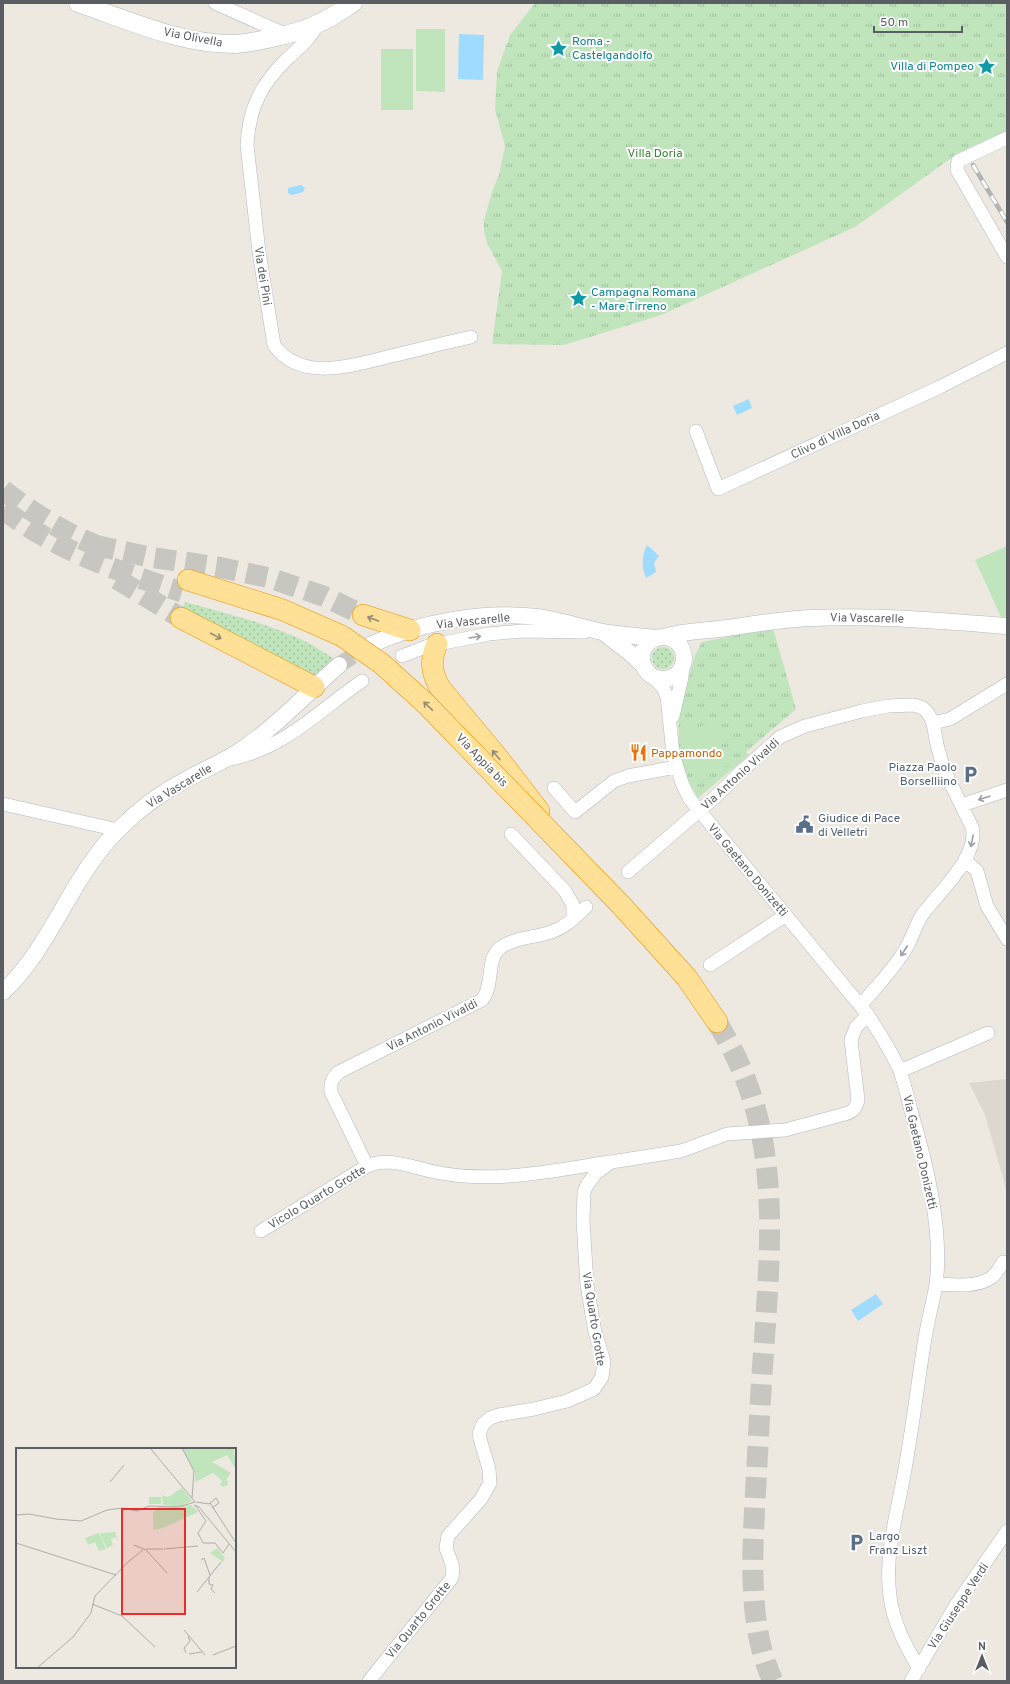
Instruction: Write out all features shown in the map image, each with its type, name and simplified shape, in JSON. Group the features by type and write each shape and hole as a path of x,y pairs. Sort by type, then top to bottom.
{"highway":[{"name":"Via Appia bis","path":"185,586 283,624 339,649 382,664 420,698 562,843 617,909 677,987 711,1025"},
{"path":"363,615 410,630"},
{"path":"181,618 314,687"},
{"path":"437,644 432,663 436,682 520,784 562,843"},
{"name":"Via Appia bis","path":"339,649 382,682 426,723 617,909"}],"main road":[{"name":"Via Olivella","path":"78,3 162,31 201,40 228,44 243,43 287,35 318,24 353,3"}],"street":[{"path":"215,3 287,35"},
{"name":"Via dei Pini","path":"318,24 306,42 268,79 258,96 248,128 247,145 259,252 274,345 290,361 310,367 323,368 362,363 471,337"},
{"path":"1007,138 958,161 957,170 1007,257"},
{"name":"Clivo di Villa Doria","path":"696,431 718,489 940,387 1007,353"},
{"name":"Via Vascarelle","path":"370,645 410,630 463,619 510,616 551,619 603,632 660,638 686,632 784,620 840,617 923,620 1007,626"},
{"name":"Via Vascarelle","path":"683,660 692,643 700,637 727,628"},
{"path":"402,656 413,650 489,634 522,631 603,632"},
{"name":"Via Vascarelle","path":"603,632 630,653 648,670"},
{"path":"660,638 675,641 682,651 683,660 680,670 670,677 658,678 648,670 643,652 646,646 660,638"},
{"name":"Via Vascarelle","path":"3,992 30,961 78,881 100,851 118,830 137,812 161,794 224,760 250,744 314,687 339,649"},
{"name":"Via Gaetano Donizetti","path":"671,726 681,682 683,660"},
{"name":"Via Gaetano Donizetti","path":"648,670 659,682 665,692 668,702 672,747 676,767 685,791 699,811 865,1010 900,1071 917,1130 930,1190 937,1239 936,1284 925,1338 914,1417 892,1534 889,1562 889,1589 894,1615 905,1643 918,1669"},
{"path":"224,760 254,753 276,743 305,725 362,681"},
{"path":"611,1162 681,1151 727,1134 785,1130 852,1111 856,1107 858,1100 851,1040 856,1027 865,1010 910,942 921,917 965,860 971,845 973,831 942,765 936,745 933,723 950,719 1007,684"},
{"name":"Via Antonio Vivaldi","path":"628,872 699,811 774,742 791,731 862,711 903,705 923,708 928,713 933,723"},
{"path":"554,788 575,812 614,781 628,776 676,767"},
{"path":"962,805 1007,790"},
{"path":"3,804 118,830"},
{"path":"511,834 565,891 573,905 573,918"},
{"path":"965,860 977,871 988,906 1007,939"},
{"name":"Via Antonio Vivaldi","path":"367,1166 332,1092 331,1082 334,1076 339,1072 482,1000 486,996 493,959 498,950 512,942 546,934 561,928 586,907"},
{"path":"710,965 786,914"},
{"path":"900,1071 988,1033"},
{"name":"Vicolo Quarto Grotte","path":"261,1231 367,1166 380,1162 389,1161 437,1173 488,1177 531,1174 611,1162"},
{"name":"Via Quarto Grotte","path":"369,1681 452,1578 453,1567 447,1554 446,1545 448,1536 482,1499 490,1483 489,1469 479,1434 483,1424 490,1418 499,1415 554,1405 575,1398 594,1389 602,1377 604,1362 595,1332 587,1285 583,1234 583,1199 584,1192 591,1179 611,1162"},
{"path":"936,1284 968,1284 982,1282 992,1276 1003,1262"},
{"name":"Via Giuseppe Verdi","path":"910,1681 956,1605 1007,1531"}],"shaded area":[{"path":"1007,1079 1007,1192 985,1115 969,1083"}],"green space":[{"name":"Villa Doria","path":"535,3 1007,3 1007,133 947,161 855,227 661,315 564,345 492,344 502,271 487,243 484,232 484,220 492,192 499,175 505,146 495,109 497,71 510,35"},
{"path":"416,29 445,29 445,92 416,91"},
{"path":"381,49 413,49 413,110 381,110"},
{"path":"1007,546 1007,617 1001,617 975,560"},
{"path":"185,602 250,620 282,631 312,645 338,661 319,675 299,673 182,608"},
{"path":"773,628 796,709 746,752 749,755 698,798 680,765 678,715 695,655 702,642"},
{"path":"659,647 667,647 674,654 674,662 667,669 659,669 652,662 652,654"},
{"path":"711,722 730,765 702,777 683,734"}],"water":[{"path":"459,34 484,35 483,80 458,79"},
{"path":"301,185 305,188 303,192 292,195 288,193 288,188"},
{"path":"749,399 752,408 737,415 733,406"},
{"path":"647,545 659,556 654,563 656,572 646,578 643,570 643,561"},
{"path":"876,1294 883,1304 858,1321 851,1310"}],"tunnel":[{"path":"3,490 52,524 79,538 106,549"},
{"path":"3,509 23,523 66,548 112,568 182,592"},
{"path":"94,545 149,557 218,567 270,578 323,596 363,615"},
{"path":"117,579 181,618"},
{"path":"339,665 370,645"},
{"path":"717,1022 740,1066 754,1106 762,1139 767,1173 769,1208 768,1277 755,1501 753,1569 759,1639 765,1661 773,1681"}],"railway":[{"path":"973,165 1007,222"}],"place":[{"name":"Roma - Castelgandolfo","path":"559,48"},
{"name":"Villa di Pompeo","path":"987,66"},
{"name":"Campagna Romana - Mare Tirreno","path":"578,299"},
{"name":"Pappamondo","path":"638,753"},
{"name":"Piazza Paolo Borselliino","path":"970,774"},
{"name":"Giudice di Pace di Velletri","path":"805,825"},
{"name":"Largo Franz Liszt","path":"856,1543"}]}
